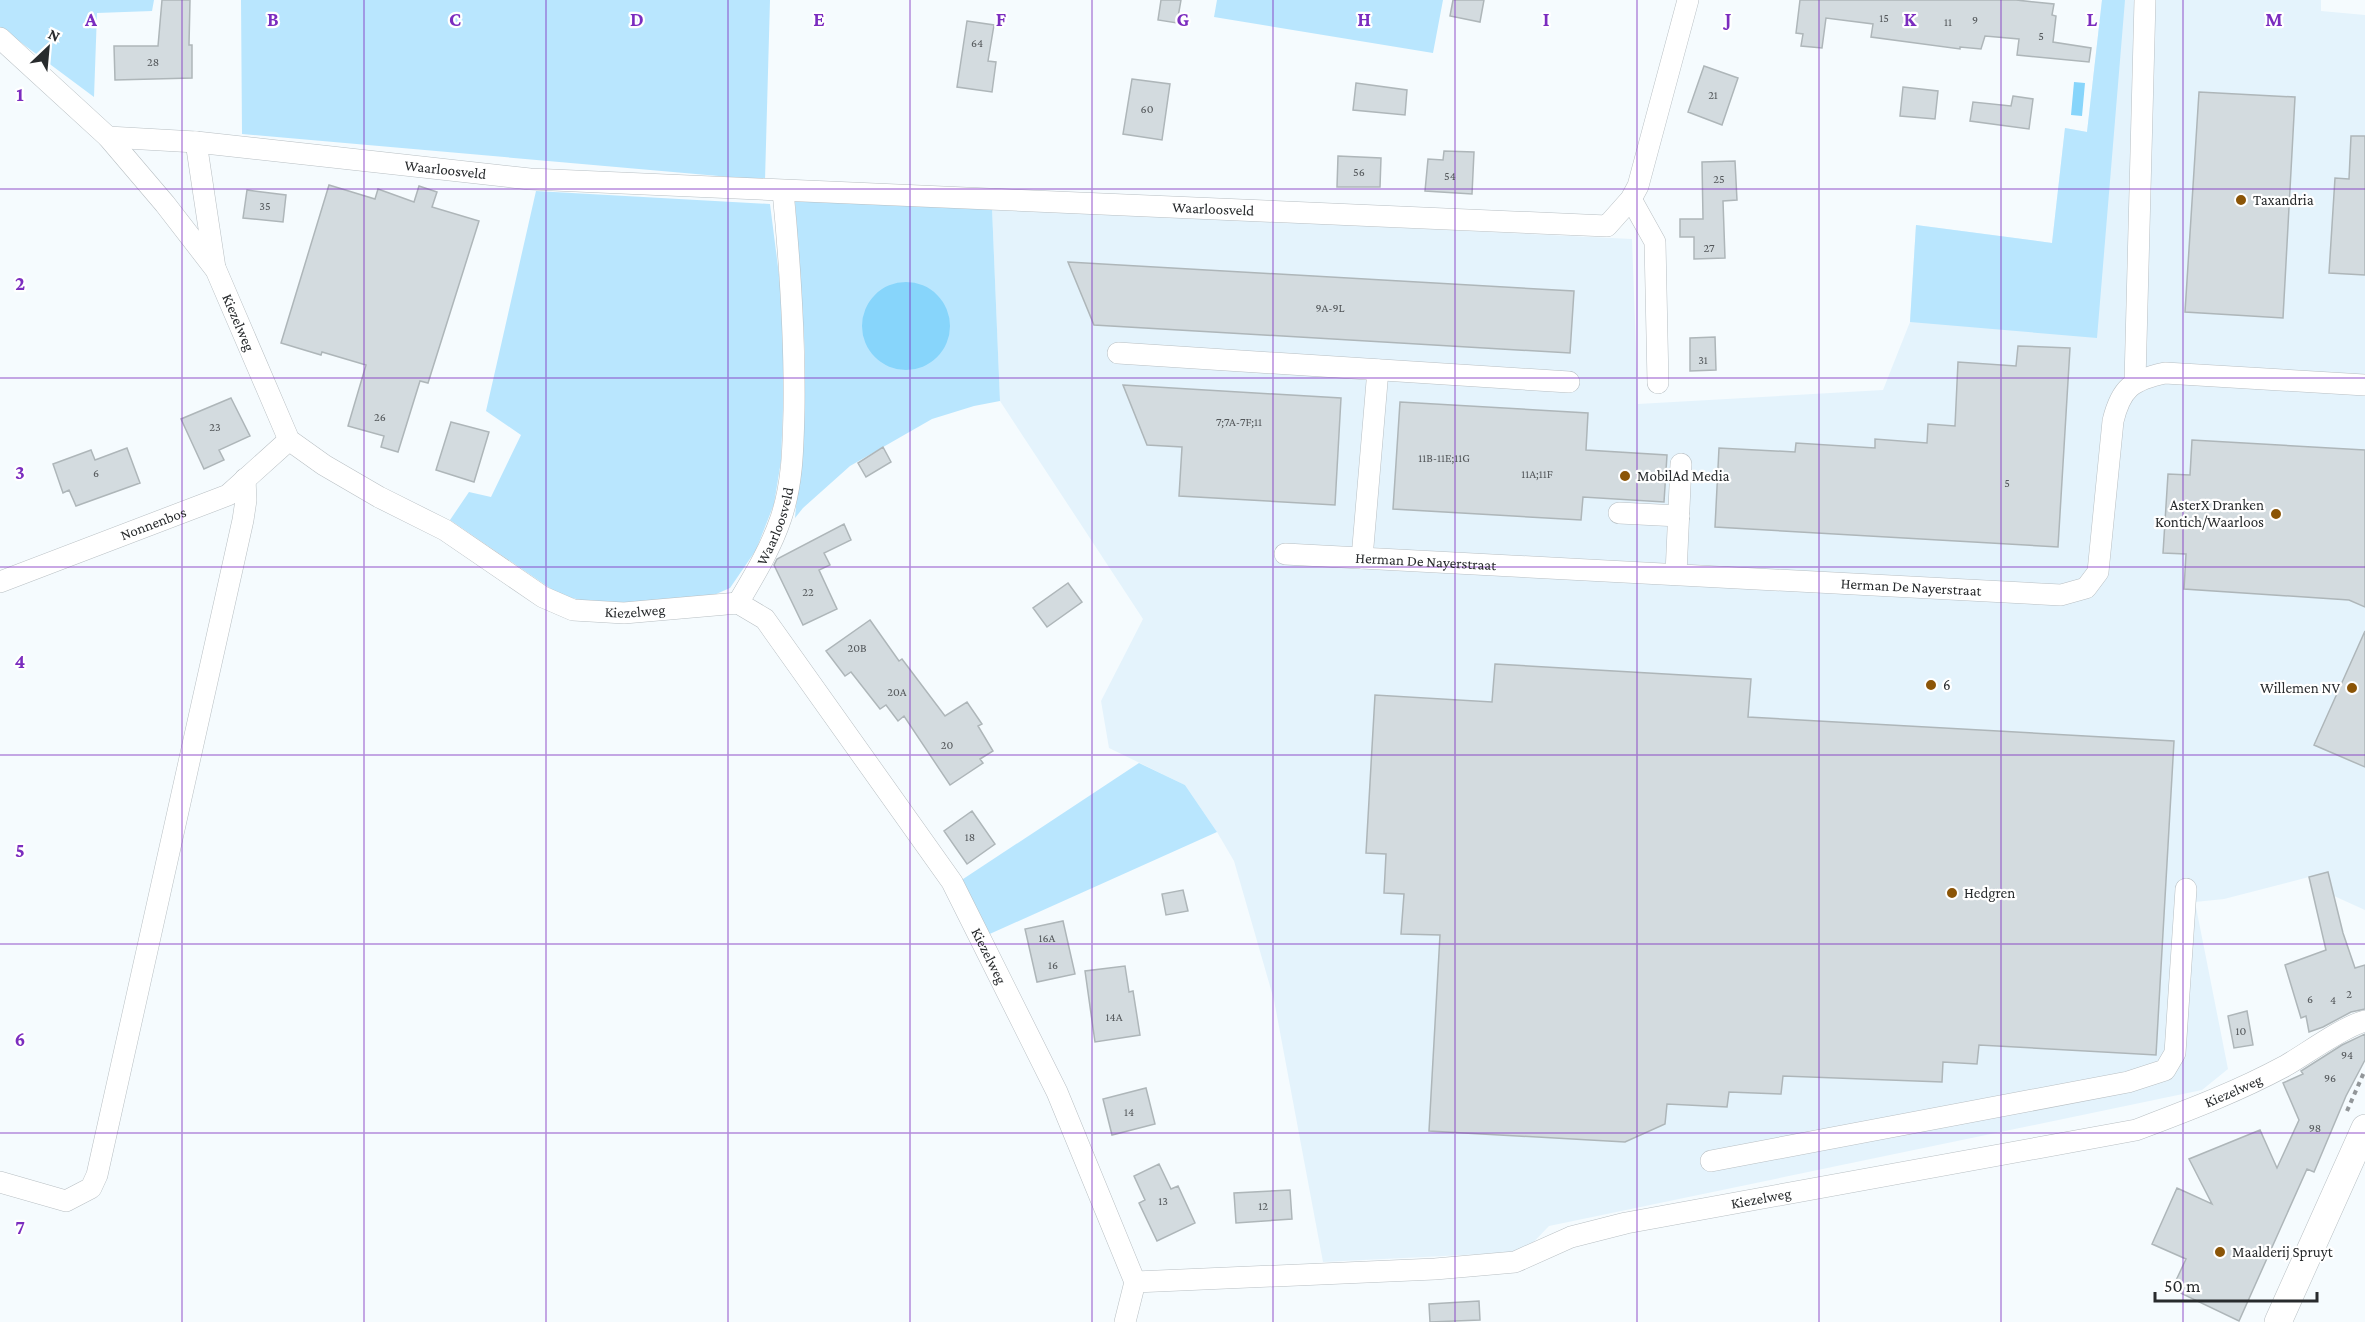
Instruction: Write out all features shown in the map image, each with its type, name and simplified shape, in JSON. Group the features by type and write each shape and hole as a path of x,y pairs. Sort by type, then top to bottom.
{"main road":[{"path":"2284,1310 2365,1128"}],"street":[{"name":"Waarloosveld","path":"108,137 196,142 530,179 1607,226 1631,199 1638,186 1688,0"},
{"path":"2145,0 2135,381 2165,373 2365,385"},
{"name":"Kiezelweg","path":"0,39 108,137 165,204 216,270 289,440 324,465 379,497 445,530 543,597 573,610 624,613 738,603 765,619 952,882 1057,1092 1135,1282 1435,1269 1515,1262 1571,1237 1626,1223 2136,1130 2206,1104 2236,1090 2365,1021"},
{"path":"196,142 216,270"},
{"name":"Waarloosveld","path":"738,603 764,559 781,518 792,468 794,380 790,273 783,191"},
{"path":"1631,199 1655,242 1658,383"},
{"path":"1118,353 1569,382"},
{"path":"1362,558 1378,370"},
{"name":"Herman De Nayerstraat","path":"1285,554 2061,595 2086,588 2098,572 2112,421 2118,399 2135,381"},
{"name":"Nonnenbos","path":"0,582 228,495 289,440"},
{"path":"1676,574 1681,464"},
{"path":"0,1182 66,1201 91,1188 97,1175 243,520 246,500 245,480"},
{"path":"1619,513 1679,516"},
{"path":"1711,1161 2128,1082 2165,1070 2175,1053 2186,889"},
{"path":"1125,1322 1135,1282"}],"shaded area":[{"path":"0,0 154,0 152,11 97,13 94,97 0,27"},
{"path":"241,0 770,0 765,180 242,134"},
{"path":"1217,0 1443,0 1433,53 1214,17"},
{"path":"2102,0 2321,0 2321,11 2365,15 2365,910 2334,896 2328,872 2224,899 2195,902 2228,1069 2202,1090 1549,1226 1524,1252 1323,1262 1274,1000 1234,861 1185,785 1109,748 1101,701 1143,619 1000,401 992,208 1632,239 1638,404 1883,390 1910,322 1916,225 2052,243 2065,128 2087,132"},
{"path":"2102,0 2125,0 2097,338 1910,322 1916,225 2052,243 2065,128 2087,132"},
{"path":"2074,82 2085,83 2082,116 2071,115"},
{"path":"536,191 770,204 786,330 781,461 774,504 756,550 730,588 707,598 597,604 560,595 450,520 469,492 491,497 521,435 486,411"},
{"path":"795,201 992,208 1000,401 974,406 932,419 850,466 795,518 803,427 805,353"},
{"path":"906,282 931,289 943,301 950,326 943,351 931,363 906,370 881,363 869,351 862,326 869,301 881,289"},
{"path":"1139,763 1185,785 1217,832 983,937 951,887"}],"building":[{"path":"162,0 190,0 189,45 192,45 192,78 115,80 114,46 158,46"},
{"path":"1161,0 1181,0 1177,23 1158,20"},
{"path":"1453,0 1484,0 1480,22 1450,16"},
{"path":"1800,0 2016,0 2054,4 2052,15 2056,16 2053,42 2091,48 2089,62 2017,55 2019,39 1985,36 1981,49 1960,47 1960,49 1871,37 1873,24 1826,18 1822,48 1801,46 1803,34 1796,33"},
{"path":"967,21 994,25 988,61 996,62 992,92 957,87"},
{"path":"1704,66 1738,78 1722,125 1688,112"},
{"path":"1132,79 1170,84 1162,140 1123,134"},
{"path":"1356,83 1407,90 1405,115 1353,110"},
{"path":"1903,87 1938,91 1935,119 1900,116"},
{"name":"Taxandria","path":"2199,92 2295,97 2283,318 2185,312"},
{"path":"2013,96 2033,99 2029,129 1970,121 1973,102 2011,106"},
{"path":"2351,136 2365,136 2365,275 2329,273 2335,178 2349,179"},
{"path":"1444,151 1474,152 1472,194 1425,191 1428,159 1443,160"},
{"path":"1338,156 1381,158 1380,187 1337,187"},
{"path":"1735,161 1737,200 1723,201 1725,258 1694,259 1694,237 1680,237 1680,219 1703,219 1702,162"},
{"path":"329,185 375,199 378,189 414,202 419,186 437,192 432,207 479,221 428,383 420,381 398,452 381,447 384,436 348,426 366,365 281,343"},
{"path":"247,190 286,195 283,222 243,218"},
{"path":"1068,262 1574,291 1570,353 1094,325"},
{"path":"1715,337 1716,370 1690,371 1690,338"},
{"path":"2018,346 2070,348 2058,547 1715,527 1719,448 1795,452 1796,443 1875,448 1875,439 1927,443 1928,424 1955,426 1958,362 2016,366"},
{"path":"1123,385 1341,398 1335,505 1179,496 1182,447 1147,445"},
{"path":"231,398 250,436 219,450 224,460 204,469 181,419"},
{"path":"1400,402 1588,413 1586,450 1667,455 1664,502 1583,497 1581,520 1393,509"},
{"path":"451,422 489,432 474,482 436,470"},
{"name":"AsterX Dranken Kontich/Waarloos","path":"2192,440 2365,450 2365,607 2349,600 2184,589 2186,554 2163,553 2168,474 2190,475"},
{"path":"883,447 891,462 866,477 858,463"},
{"path":"127,448 140,483 76,506 69,490 63,493 53,464 91,450 95,460"},
{"path":"844,524 851,540 824,553 830,565 819,570 837,609 803,625 774,565 777,559"},
{"path":"1068,583 1082,602 1047,627 1033,608"},
{"path":"870,620 899,661 902,659 945,716 967,702 982,724 978,726 993,751 980,759 983,763 950,785 904,716 898,721 886,705 880,709 851,672 845,676 826,651"},
{"name":"Willemen NV","path":"2365,631 2365,767 2314,745"},
{"path":"1495,664 1751,679 1748,717 2174,741 2156,1055 1979,1045 1977,1064 1943,1062 1942,1082 1783,1076 1781,1094 1729,1092 1727,1107 1667,1104 1665,1124 1625,1142 1429,1131 1440,935 1401,934 1404,894 1384,893 1386,854 1366,853 1375,695 1492,702"},
{"path":"972,811 995,844 967,864 944,831"},
{"path":"2328,872 2343,933 2355,968 2365,965 2365,1009 2351,1012 2309,1032 2306,1016 2301,1018 2285,965 2326,950 2309,877"},
{"path":"1183,890 1188,911 1166,915 1162,894"},
{"path":"1063,921 1075,974 1037,982 1025,929"},
{"path":"1125,966 1129,992 1133,991 1140,1035 1095,1042 1085,971"},
{"path":"2247,1011 2253,1045 2234,1048 2228,1016"},
{"path":"2365,1034 2365,1060 2346,1096 2314,1172 2307,1169 2239,1321 2172,1289 2186,1259 2152,1244 2177,1188 2212,1204 2189,1159 2260,1130 2277,1168 2299,1120 2283,1083 2303,1074 2301,1071 2342,1045"},
{"path":"1146,1088 1155,1124 1112,1135 1103,1099"},
{"path":"1159,1164 1171,1189 1178,1186 1195,1223 1157,1241 1139,1203 1145,1200 1134,1176"},
{"path":"1290,1190 1292,1219 1236,1223 1234,1193"},
{"path":"1479,1301 1480,1320 1430,1322 1429,1304"}],"place":[{"name":"Taxandria","path":"2241,200"},
{"name":"MobilAd Media","path":"1625,476"},
{"name":"AsterX Dranken Kontich/Waarloos","path":"2276,514"},
{"name":"6","path":"1931,685"},
{"name":"Willemen NV","path":"2352,688"},
{"name":"Hedgren","path":"1952,893"},
{"name":"Maalderij Spruyt","path":"2220,1252"}]}
